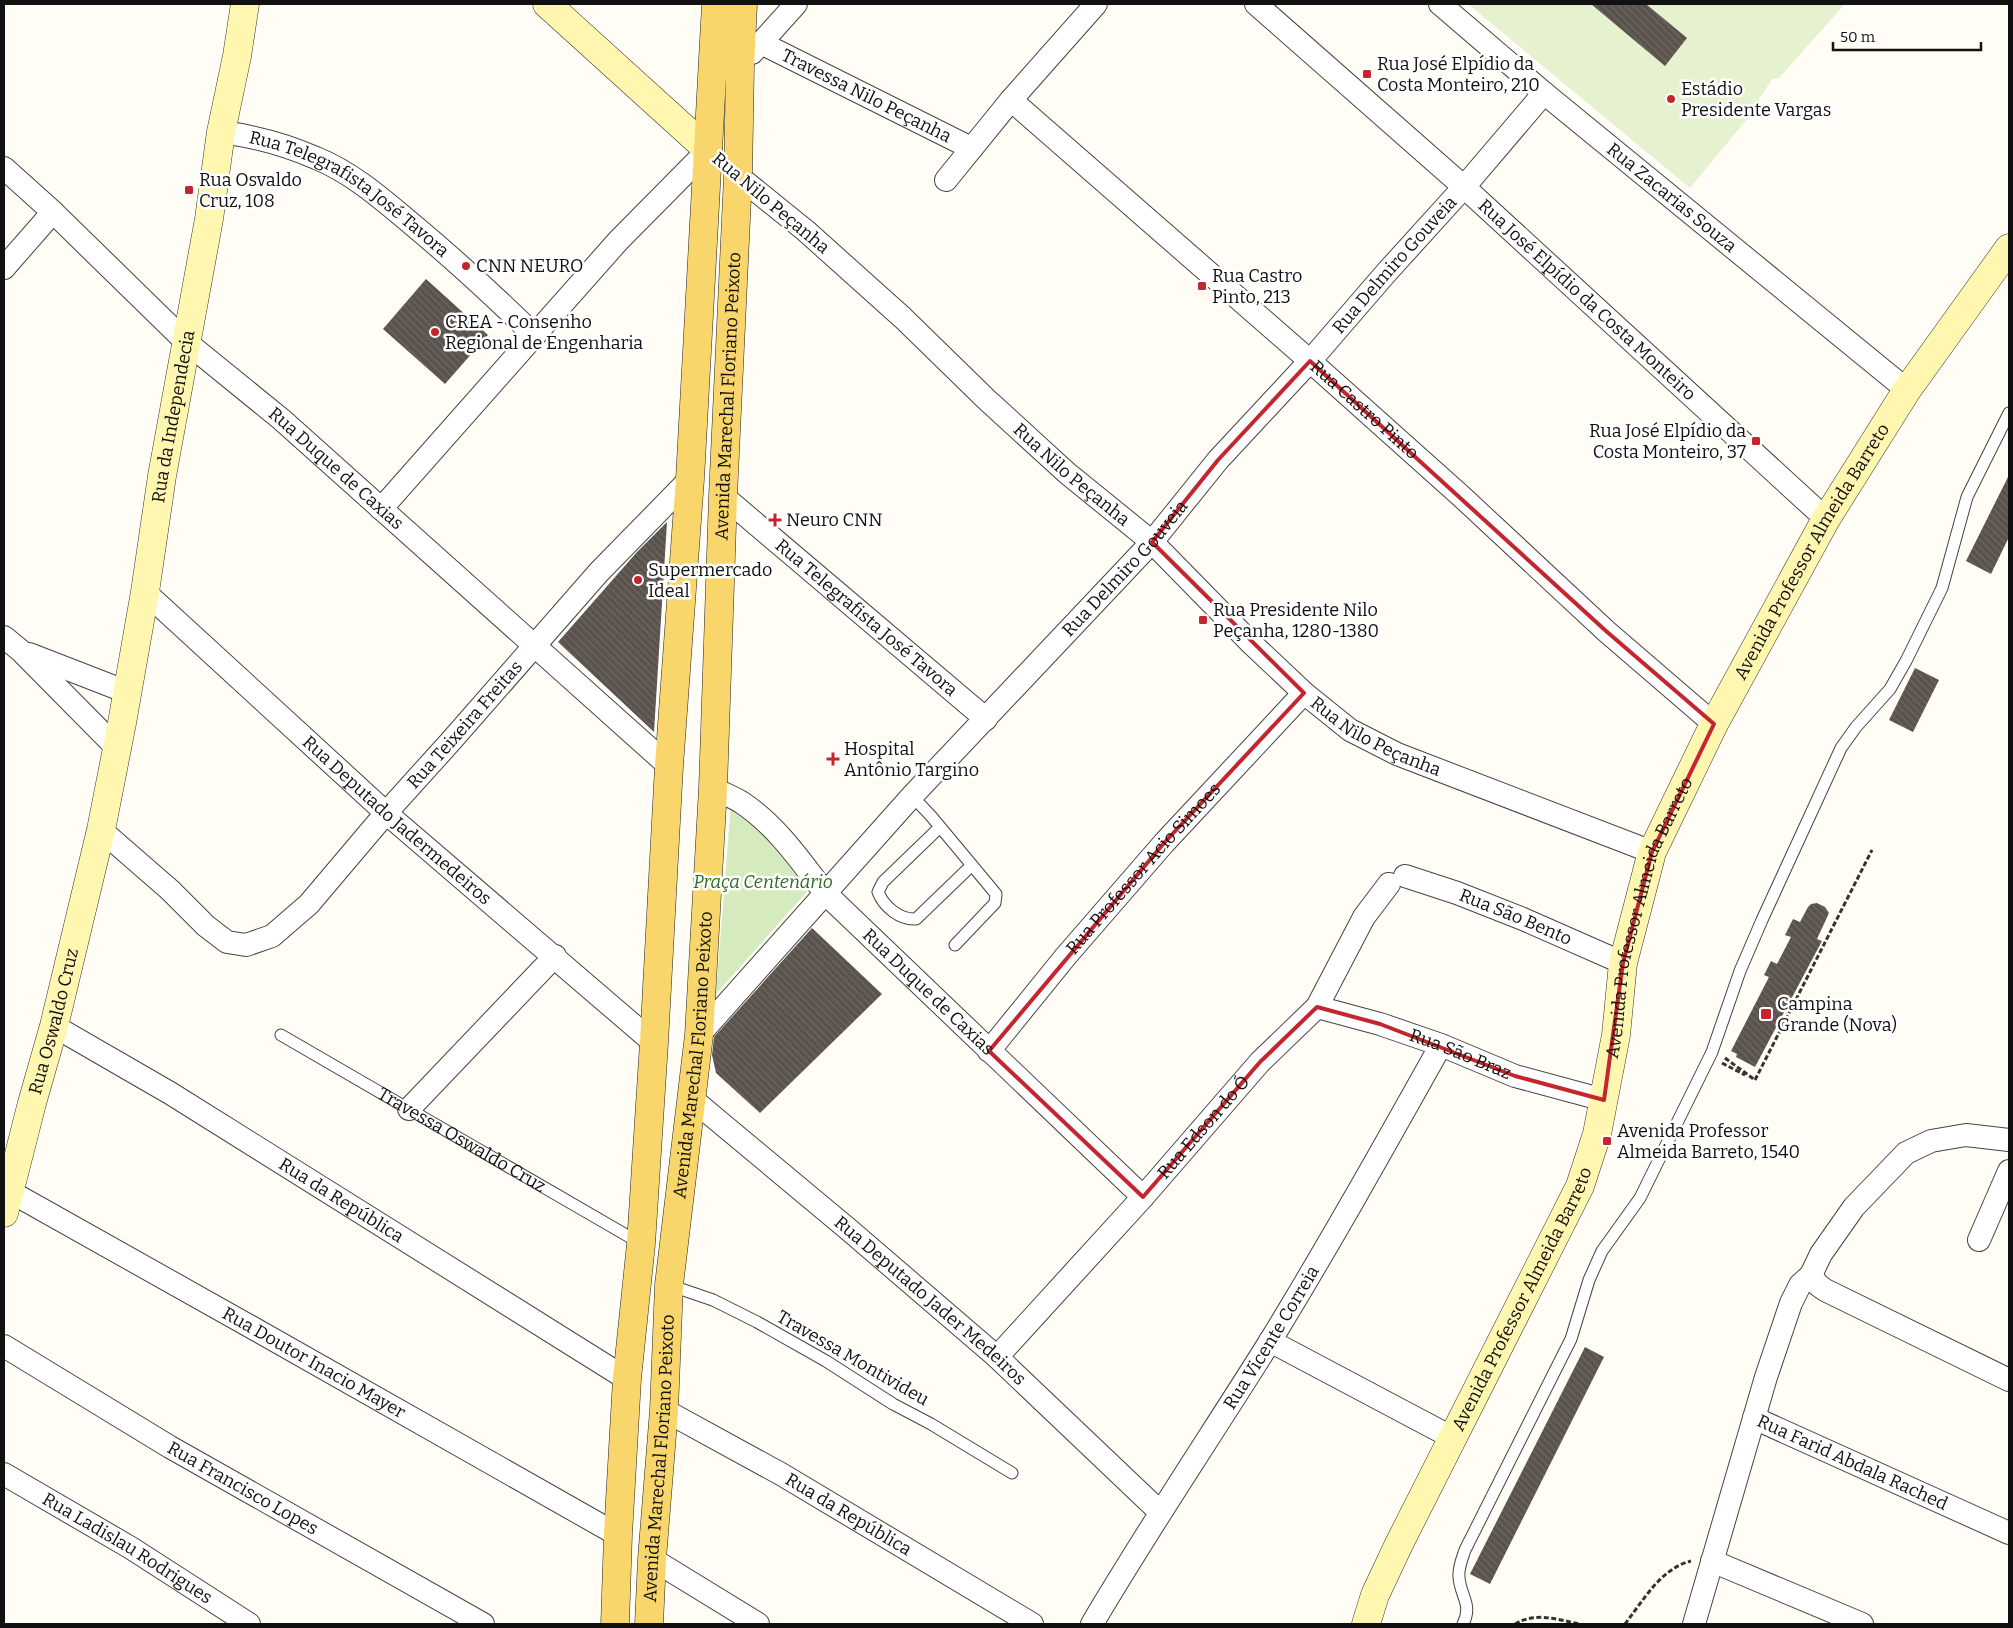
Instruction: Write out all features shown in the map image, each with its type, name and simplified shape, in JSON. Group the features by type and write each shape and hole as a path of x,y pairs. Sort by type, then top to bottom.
{"main road":[{"name":"Rua da Independecia","path":"101,830 118,748 185,341 209,219 221,132 237,56 245,4"},
{"name":"Rua Nilo Peçanha","path":"547,4 738,176"},
{"name":"Avenida Marechal Floriano Peixoto","path":"615,1624 627,1379 641,1244 669,766 690,479 716,4"},
{"name":"Avenida Marechal Floriano Peixoto","path":"649,1624 652,1559 664,1410 669,1286 699,1035 713,788 723,496 738,176 743,4"},
{"name":"Avenida Professor Almeida Barreto","path":"1366,1624 1375,1595 1399,1544 1580,1186 1597,1134 1616,1035 1623,963 1652,852 1714,724 1826,519 1907,390 2009,248"},
{"name":"Rua Oswaldo Cruz","path":"6,1202 54,1026 101,830"}],"street":[{"path":"740,67 796,4"},
{"path":"946,180 970,148 1096,4"},
{"name":"Rua José Elpídio da Costa Monteiro","path":"1256,4 1464,187 1826,519"},
{"name":"Rua Zacarias Souza","path":"1440,4 1544,94 1907,390"},
{"name":"Travessa Nilo Peçanha","path":"761,43 970,148"},
{"name":"Rua Delmiro Gouveia","path":"699,1035 912,796 1152,542 1218,460 1310,361 1544,94"},
{"name":"Rua Castro Pinto","path":"1011,100 1310,361 1461,496 1606,631 1714,724"},
{"name":"Rua Telegrafista José Tavora","path":"221,132 246,135 317,158 376,193 464,268 534,335"},
{"path":"381,509 618,241 708,150"},
{"name":"Rua Duque de Caxias","path":"4,168 53,212 185,341 281,419 669,766"},
{"name":"Rua Nilo Peçanha","path":"738,176 806,231 896,312 986,399 1067,473 1152,542 1252,644 1304,693 1350,730 1397,754 1652,852"},
{"path":"4,268 53,212"},
{"name":"Rua Teixeira Freitas","path":"101,830 170,890 206,926 227,942 246,944 272,936 309,904 386,813 599,572 690,479"},
{"name":"Rua Telegrafista José Tavora","path":"723,496 986,719"},
{"name":"Rua Deputado Jadermedeiros","path":"145,592 386,813 555,956 654,1043"},
{"path":"12,644 127,692"},
{"path":"12,644 118,748"},
{"name":"Rua Professor Acio Simoes","path":"989,1051 1066,956 1164,843 1304,693"},
{"name":"Rua Duque de Caxias","path":"713,788 741,802 788,844 825,893 904,966 989,1051 1144,1197"},
{"name":"Rua São Bento","path":"1397,880 1457,893 1523,919 1623,963"},
{"name":"Rua Edson do Ó","path":"997,1357 1144,1197 1260,1062 1316,1007 1364,917 1397,880"},
{"path":"410,1109 555,956"},
{"name":"Rua São Braz","path":"1316,1007 1380,1024 1441,1045 1515,1076 1604,1100"},
{"name":"Rua da República","path":"54,1026 170,1093 627,1379"},
{"name":"Rua Vicente Correia","path":"1092,1624 1160,1512 1270,1341 1324,1252 1441,1045"},
{"name":"Rua Deputado Jader Medeiros","path":"692,1099 997,1357 1160,1512"},
{"name":"Rua Farid Abdala Rached","path":"2009,1140 1966,1135 1931,1141 1906,1153 1854,1207 1813,1269 1800,1285 1791,1303 1754,1418 2009,1533"},
{"path":"1979,1240 2009,1171"},
{"name":"Rua Doutor Inacio Mayer","path":"6,1202 260,1332 618,1535"},
{"path":"1813,1269 1825,1290 2009,1380"},
{"path":"1270,1341 1453,1438"},
{"name":"Rua Francisco Lopes","path":"4,1346 170,1447 483,1624"},
{"name":"Rua da República","path":"664,1410 781,1474 1032,1624"},
{"path":"1694,1624 1754,1418"},
{"name":"Rua Ladislau Rodrigues","path":"4,1474 131,1548 249,1624"},
{"path":"652,1559 758,1624"},
{"path":"1712,1561 1862,1624"}],"lane":[{"path":"1463,1624 1467,1617 1467,1608 1459,1577 1459,1566 1465,1550 1571,1339 1589,1280 1602,1251 1640,1198 1712,1052 1740,971 1841,748 1856,727 1890,689 1942,588 1967,497 2009,413"},
{"path":"912,796 996,894 996,902 955,946"},
{"path":"940,828 883,882 878,892 881,898 901,918 916,919 971,866"},
{"name":"Travessa Oswaldo Cruz","path":"281,1035 641,1244"},
{"name":"Travessa Montivideu","path":"669,1286 713,1300 757,1322 826,1361 893,1404 931,1424 1012,1473"}],"path":[{"path":"1755,1080 1872,850"},
{"path":"1726,1059 1755,1080"},
{"path":"1723,1064 1755,1080"},
{"path":"1624,1624 1638,1605 1671,1569 1690,1561 1712,1561"},
{"path":"1515,1624 1527,1618 1543,1616 1579,1624"}],"highlighted area":[{"path":"1310,361 1606,631 1714,724 1652,852 1623,963 1604,1100 1515,1076 1380,1024 1317,1007 1260,1062 1143,1197 989,1051 1164,843 1304,693 1152,542 1218,460"}],"green space":[{"name":"Estádio Presidente Vargas","path":"1468,4 1845,4 1778,79 1772,79 1747,119 1690,188"},
{"name":"Praça Centenário","path":"731,803 820,877 716,994"}],"building":[{"path":"1591,4 1646,4 1687,38 1665,66"},
{"name":"CREA - Consenho Regional de Engenharia","path":"426,279 488,335 445,384 383,329"},
{"path":"2009,475 2009,537 1991,574 1966,561"},
{"name":"Supermercado Ideal","path":"667,522 654,732 558,642 637,552"},
{"path":"1915,668 1939,680 1913,732 1889,720"},
{"name":"Campina Grande (Nova)","path":"1817,903 1825,907 1829,913 1817,939 1822,941 1755,1067 1736,1057 1737,1054 1731,1051 1769,977 1764,975 1771,961 1777,964 1791,937 1785,935 1793,919 1800,922 1808,907 1811,904"},
{"path":"812,928 882,994 760,1113 716,1073 712,1055 714,1037"},
{"path":"1585,1347 1604,1357 1490,1584 1470,1574"}],"place":[{"name":"Rua José Elpídio da Costa Monteiro, 210","path":"1367,74"},
{"name":"Estádio Presidente Vargas","path":"1671,99"},
{"name":"Rua Osvaldo Cruz, 108","path":"189,190"},
{"name":"CNN NEURO","path":"466,266"},
{"name":"Rua Castro Pinto, 213","path":"1202,286"},
{"name":"CREA - Consenho Regional de Engenharia","path":"435,332"},
{"name":"Rua José Elpídio da Costa Monteiro, 37","path":"1756,441"},
{"name":"Neuro CNN","path":"775,520"},
{"name":"Supermercado Ideal","path":"638,580"},
{"name":"Rua Presidente Nilo Peçanha, 1280-1380","path":"1203,620"},
{"name":"Hospital Antônio Targino","path":"833,759"},
{"name":"Campina Grande (Nova)","path":"1766,1014"},
{"name":"Avenida Professor Almeida Barreto, 1540","path":"1607,1141"}]}
